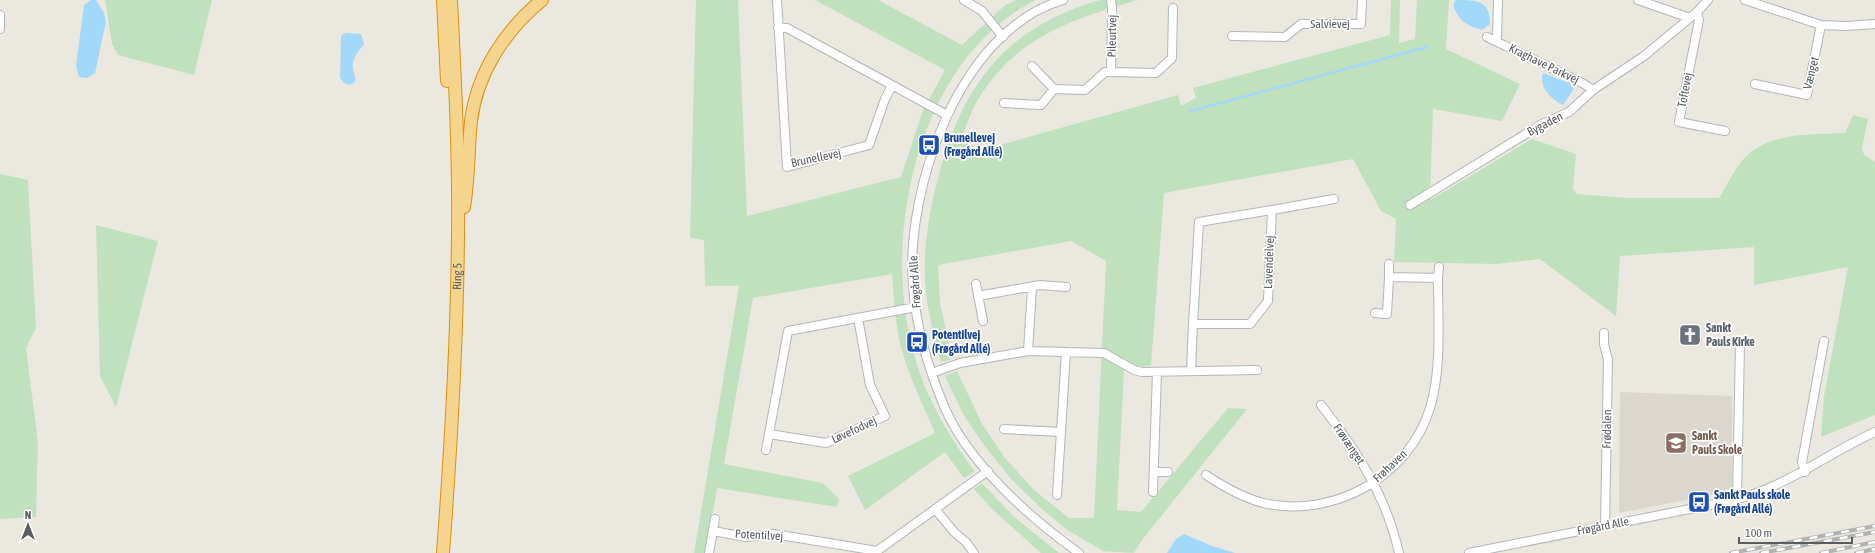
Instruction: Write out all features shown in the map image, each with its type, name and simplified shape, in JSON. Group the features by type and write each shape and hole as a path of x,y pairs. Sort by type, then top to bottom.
{"highway":[{"path":"443,0 451,151 458,200"},
{"name":"Ring 5","path":"443,553 452,430 458,235 456,93 451,0"},
{"path":"458,235 466,195 471,120 490,60 506,35 542,0"}],"street":[{"name":"Brunellevej","path":"777,0 787,167 869,145 885,99 892,86"},
{"path":"964,0 982,11 1003,37"},
{"name":"Frøgård Alle","path":"1063,0 1053,2 1026,19 1003,37 975,67 947,115 924,180 918,208 912,259 913,285 923,347 944,407 963,439 988,472 1018,504 1053,534 1079,553"},
{"name":"Pileurtvej","path":"1111,0 1111,72"},
{"name":"Salvievej","path":"1232,36 1285,37 1301,24 1361,24 1362,0"},
{"name":"Kraghave Parkvej","path":"1498,0 1497,37 1491,39 1584,84 1593,90"},
{"path":"1638,0 1690,18"},
{"name":"Bygaden","path":"1410,205 1542,124 1566,115 1593,90 1644,56 1697,12 1708,0"},
{"path":"1749,0 1822,26 1875,24"},
{"name":"Pileurtvej","path":"1054,89 1085,90 1105,72 1156,73 1172,58 1173,8"},
{"name":"Toftevej","path":"1697,12 1699,20 1679,122 1726,131"},
{"path":"0,15 0,29"},
{"name":"Vænget","path":"1755,84 1807,95 1822,26"},
{"path":"778,28 787,28 947,115"},
{"path":"1004,103 1041,105 1054,89 1032,66"},
{"path":"1191,371 1199,222 1334,199"},
{"name":"Lavendelvej","path":"1193,324 1250,324 1268,301 1272,210"},
{"path":"1375,313 1387,314 1389,264"},
{"name":"Frøhaven","path":"1206,475 1238,495 1264,503 1296,506 1324,503 1350,496 1374,483 1400,461 1416,441 1431,407 1436,376 1439,267"},
{"path":"1389,277 1438,278"},
{"path":"976,284 983,321"},
{"path":"978,296 1032,286 1066,286"},
{"path":"1028,351 1032,286"},
{"path":"766,450 788,331 916,307"},
{"name":"Løvefodvej","path":"769,434 826,444 885,416 870,385 858,318"},
{"name":"Frødalen","path":"1604,333 1604,344 1608,360 1605,526"},
{"path":"1805,472 1802,462 1824,341"},
{"path":"1737,499 1740,344"},
{"path":"932,373 960,363 1028,351 1104,354 1134,370 1157,372 1257,370"},
{"path":"1058,495 1066,352"},
{"path":"1153,492 1157,372"},
{"name":"Frøvænget","path":"1321,404 1360,458 1374,483 1385,509 1399,553"},
{"path":"1004,430 1061,432"},
{"name":"Frøgård Alle","path":"1469,553 1737,499 1770,488 1805,472 1841,449 1875,432"},
{"name":"Potentilvej","path":"713,531 746,537 774,534 877,552 988,472"},
{"path":"1154,472 1168,472"},
{"path":"936,509 955,533 966,542 974,553"},
{"path":"709,553 715,519"}],"shaded area":[{"name":"Sankt Pauls Skole","path":"1620,392 1732,396 1732,491 1619,513"}],"green space":[{"path":"105,0 212,0 194,75 118,55 112,44"},
{"path":"696,0 738,0 747,216 901,177 923,110 945,70 815,0 878,0 962,45 1004,6 1016,0 1036,0 995,28 961,65 936,109 917,158 906,210 902,263 906,314 916,361 933,405 957,446 975,472 964,478 945,452 865,510 848,476 935,433 912,380 901,347 896,320 892,274 753,298 724,464 823,483 839,499 837,507 717,488 706,553 694,553 739,286 705,286 704,240 690,238"},
{"path":"1100,0 1137,0 1068,23 1029,45 1011,59 994,77 979,98 970,116 963,134 972,153 1178,95 1181,106 1196,98 1193,88 1390,35 1391,0 1400,0 1399,43 1415,39 1417,0 1449,0 1446,49 1520,84 1502,121 1433,109 1430,200 1532,139 1576,154 1573,189 1577,194 1625,198 1719,198 1738,166 1748,155 1760,146 1787,137 1845,133 1853,115 1868,119 1862,148 1864,155 1875,162 1875,415 1821,437 1824,396 1848,267 1754,285 1754,247 1620,256 1616,316 1540,259 1496,264 1394,262 1396,219 1381,211 1353,159 1164,193 1151,365 1124,370 1117,510 1141,512 1228,408 1247,409 1142,540 1134,553 1103,551 1066,529 1042,509 1011,479 984,445 963,414 945,376 957,371 982,424 1005,458 1034,490 1069,518 1094,518 1106,261 1071,241 938,265 940,303 952,359 941,362 927,303 925,279 925,250 931,207 938,178 948,145 960,115 975,88 992,65 1013,44 1038,26 1067,12"},
{"path":"0,174 28,180 36,328 26,348 38,442 36,517 0,519"},
{"path":"96,225 158,241 116,407 100,376"},
{"path":"982,483 1013,516 1059,553 1041,553 993,510 974,489"}],"water":[{"path":"91,0 96,0 104,13 106,22 95,73 87,78 79,77 76,66 84,5"},
{"path":"1456,0 1470,0 1481,3 1488,10 1490,24 1482,30 1463,22 1457,15 1453,4"},
{"path":"346,33 361,34 364,44 353,62 355,82 349,85 344,83 340,78 341,36"},
{"path":"1543,73 1574,85 1573,90 1563,105 1555,100 1544,88 1542,83"},
{"path":"1184,534 1212,546 1235,553 1167,553 1176,539"}],"waterway":[{"path":"1191,111 1427,47"}],"railway":[{"path":"1731,553 1875,526"},
{"path":"1761,553 1875,532"},
{"path":"1821,553 1875,542"},
{"path":"1856,553 1875,549"}],"place":[{"name":"Brunellevej (Frøgård Allé)","path":"929,145"},
{"name":"Sankt Pauls Kirke","path":"1690,335"},
{"name":"Potentilvej (Frøgård Allé)","path":"917,342"},
{"name":"Sankt Pauls Skole","path":"1676,443"},
{"name":"Sankt Pauls skole (Frøgård Allé)","path":"1699,502"}]}
